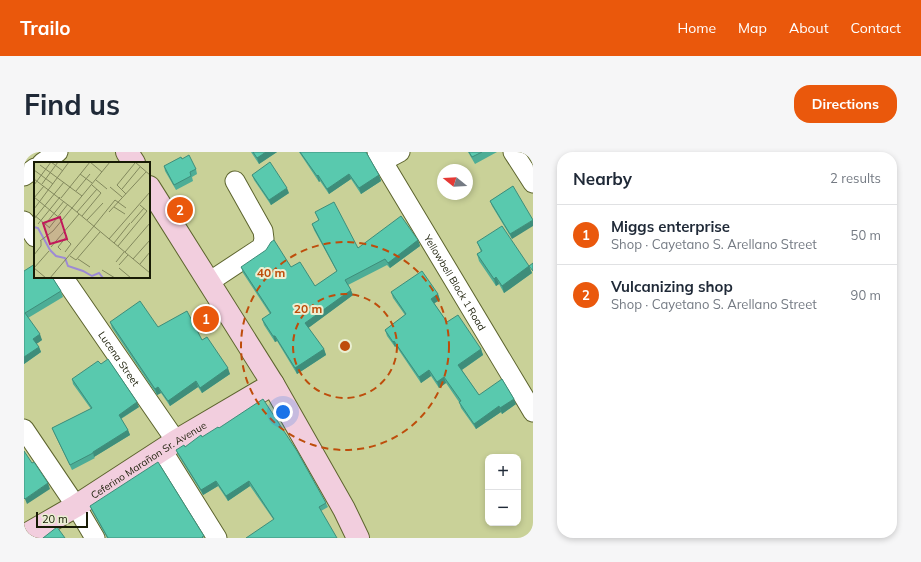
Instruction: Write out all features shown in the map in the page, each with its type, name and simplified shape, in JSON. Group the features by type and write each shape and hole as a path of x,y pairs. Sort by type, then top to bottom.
{"main road":[{"path":"127,152 133,162"},
{"path":"150,189 273,384 344,509 358,538"},
{"name":"Ceferino Marañon Sr. Avenue","path":"24,536 76,506 169,446 273,384"}],"street":[{"path":"43,162 58,152"},
{"path":"380,157 400,152"},
{"path":"513,152 532,177"},
{"name":"Yellowbell Block 1 Road","path":"380,157 533,412"},
{"path":"24,176 34,169"},
{"path":"209,282 262,247 264,239 263,231 235,181"},
{"path":"24,221 34,236"},
{"name":"Lucena Street","path":"63,278 169,446 217,538"},
{"path":"24,429 76,506 95,538"}],"building":[{"path":"253,152 266,152 257,158"},
{"path":"300,152 366,152 379,175 359,188 349,174 327,189"},
{"path":"469,152 482,152 472,157"},
{"path":"528,152 533,152 533,160"},
{"path":"189,155 196,169 190,172 191,176 174,185 164,166 181,157 182,159"},
{"path":"270,162 287,188 269,200 252,175"},
{"path":"513,186 533,220 510,234 490,201"},
{"path":"334,202 358,248 401,216 418,240 388,263 385,259 345,280 351,290 305,323 324,349 295,368 275,336 273,336 262,319 271,313 241,267 266,250 274,240 291,267 300,262 315,286 337,271 312,224 319,220 315,212"},
{"path":"502,226 529,266 502,286 496,277 494,279 477,254 482,251 477,242"},
{"path":"533,263 533,271 529,266"},
{"path":"34,265 34,278 53,278 61,291 25,313 40,334 33,339 39,347 24,357 24,271"},
{"path":"422,271 438,294 431,299 447,322 458,315 481,349 458,365 479,395 502,379 514,399 500,408 499,406 474,424 459,402 461,401 444,377 437,382 429,370 419,377 385,330 406,314 391,292"},
{"path":"140,301 158,327 187,311 202,340 207,337 228,368 200,388 196,381 168,401 158,387 155,389 110,322"},
{"path":"108,359 137,402 119,415 128,430 93,453 70,465 52,428 92,408 72,379 98,361 101,364"},
{"path":"263,399 297,451 326,503 319,507 337,538 246,538 274,519 249,481 226,496 216,481 201,490 176,450 184,445 185,447 201,435 202,437 218,427 219,428"},
{"path":"24,451 32,463 34,462 48,483 25,499 24,498"},
{"path":"158,462 204,536 202,537 203,538 108,538 90,506"},
{"path":"57,527 65,538 43,538"}],"place":[{"name":"Vulcanizing shop","path":"180,210"},
{"name":"Miggs enterprise","path":"206,319"}]}
